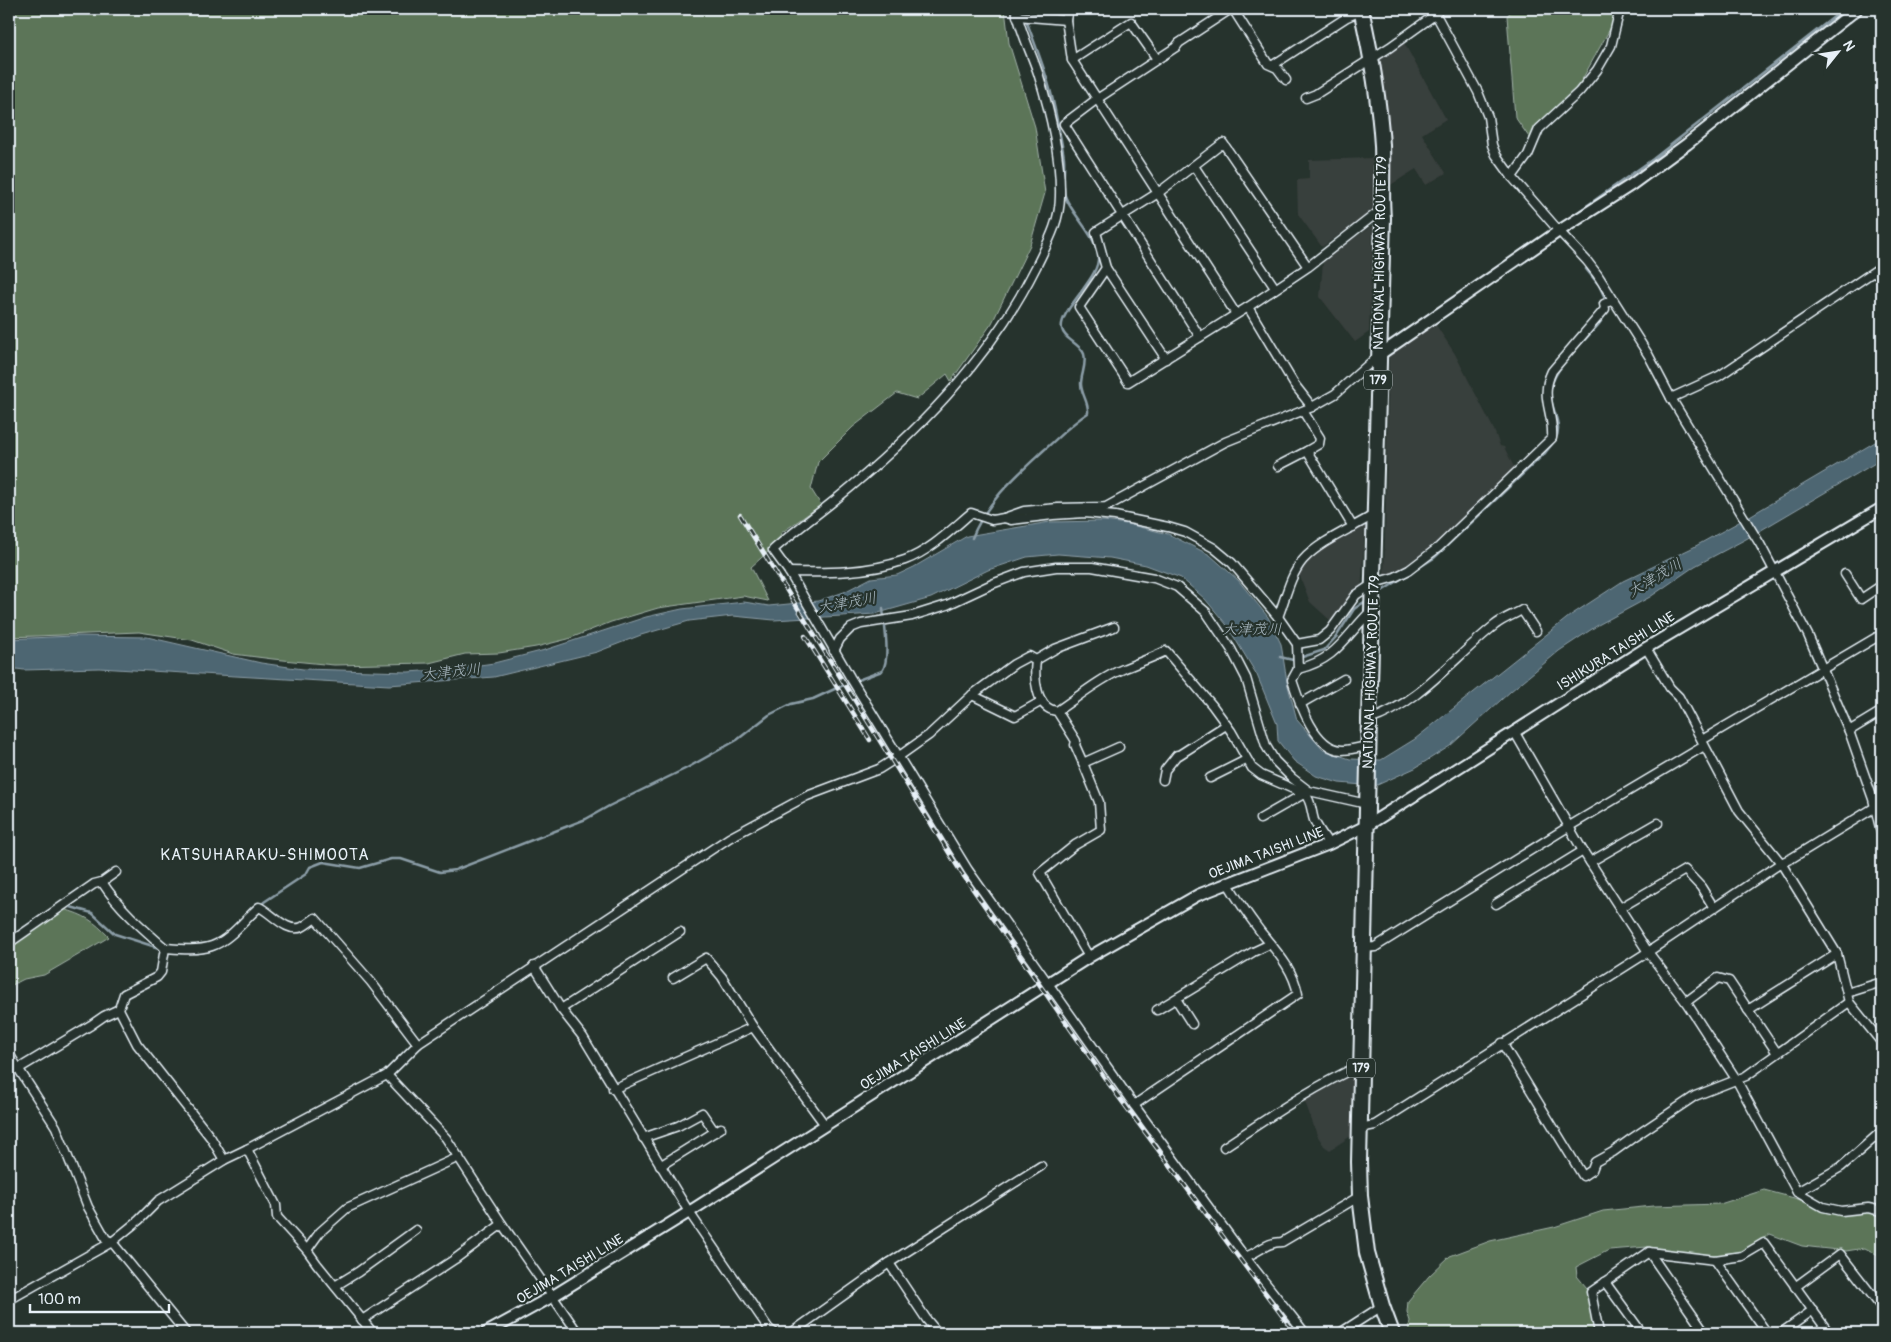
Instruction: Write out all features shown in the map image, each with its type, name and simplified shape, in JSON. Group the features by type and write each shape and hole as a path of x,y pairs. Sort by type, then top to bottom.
{"highway":[{"name":"NATIONAL HIGHWAY ROUTE 179","path":"1361,10 1371,59 1382,146 1382,209 1361,1065 1360,1196 1368,1253 1382,1306 1392,1333"}],"main road":[{"path":"1379,355 1559,231 1631,185 1687,144 1857,9"},
{"name":"ISHIKURA TAISHI LINE","path":"1368,825 1646,648 1882,508"},
{"name":"OEJIMA TAISHI LINE","path":"486,1333 553,1296 688,1212 1089,957 1198,895 1227,882 1329,844 1368,825"}],"street":[{"path":"1051,125 1064,124 1097,99 1232,9 1268,64 1273,65 1286,80"},
{"path":"1512,177 1528,155 1539,129 1579,92 1597,70 1611,46 1620,9"},
{"path":"1273,65 1361,10"},
{"path":"1306,98 1316,94 1371,59 1435,11 1478,92 1488,117 1494,150 1512,177 1587,260 1649,356 1671,398 1758,542 1808,635 1849,731 1875,808 1882,836"},
{"path":"1017,12 1029,16 1069,12 1072,60 1236,314"},
{"path":"1017,12 1039,76 1051,125 1058,160 1059,215 1028,282 997,333 976,362 926,420 835,500 773,550 789,572 834,651 968,870 1047,984 1245,1257 1305,1333"},
{"path":"1072,60 1131,22 1157,59"},
{"path":"1064,124 1200,337"},
{"path":"1166,359 1106,268 1096,232 1158,193 1222,143 1308,267"},
{"path":"1194,166 1275,288"},
{"path":"1106,268 1079,307 1128,382 1308,267 1382,209"},
{"path":"1671,398 1719,376 1882,266"},
{"path":"1297,644 1319,640 1330,630 1356,595 1374,583 1395,577 1409,570 1439,547 1552,438 1553,426 1546,397 1547,383 1552,371 1605,310 1604,304 1613,300"},
{"path":"1248,307 1294,384 1312,407"},
{"path":"789,572 827,573 860,570 905,560 928,548 971,513 992,520 1033,510 1106,506 1225,442 1312,407 1334,394 1379,355"},
{"path":"1278,466 1319,444 1320,438 1303,410"},
{"path":"1307,452 1353,527"},
{"path":"1004,518 1011,520 1085,513 1115,516 1185,532 1214,548 1232,563 1278,617 1297,644 1298,669"},
{"path":"1278,617 1293,578 1302,561 1321,546 1375,514"},
{"path":"834,651 840,639 851,628 861,624 912,616 947,605 992,584 1024,572 1056,567 1092,567 1154,578 1177,587 1206,612 1231,649 1246,678 1266,746 1275,761 1307,793 1313,818 1329,844"},
{"path":"1845,574 1861,599 1880,586 1882,595"},
{"path":"1369,749 1341,750 1331,747 1312,729 1300,704 1292,680 1293,675 1298,669 1310,666 1329,656 1350,637 1362,620 1373,609"},
{"path":"1369,720 1380,716 1412,696 1454,662 1496,624 1522,610 1536,631"},
{"path":"1036,660 1055,650 1114,627"},
{"path":"1364,948 1375,946 1882,634"},
{"path":"1646,648 1670,688 1680,697 1739,811 1781,862 1837,954 1850,1002 1882,1044"},
{"path":"1057,711 1099,682 1122,669 1166,651 1226,725 1246,760 1261,775 1307,793 1367,801"},
{"path":"9,1300 112,1242 139,1220 158,1201 224,1160 388,1075 418,1044 729,838 807,796 879,769 929,735 972,695 1014,664 1028,656 1036,660"},
{"path":"1036,660 1034,676 1042,700 1052,710 1057,711 1076,742 1075,745 1099,802 1101,830 1076,844 1040,873 1089,957"},
{"path":"1300,704 1344,679"},
{"path":"972,695 1015,716 1042,700"},
{"path":"1849,731 1882,711"},
{"path":"1163,780 1165,770 1176,755 1179,755 1226,725"},
{"path":"1514,731 1582,851 1648,952 1686,1002 1736,1079 1797,1192 1823,1207 1841,1211 1868,1208 1882,1211"},
{"path":"1083,763 1119,747"},
{"path":"1210,778 1246,760"},
{"path":"1260,818 1307,793"},
{"path":"1360,1128 1375,1125 1648,952 1781,862 1792,858 1882,803"},
{"path":"1590,862 1658,823"},
{"path":"1496,904 1582,851"},
{"path":"1620,908 1685,870 1701,886 1714,908"},
{"path":"9,943 94,884 102,882 116,872"},
{"path":"102,882 109,893 164,952"},
{"path":"1134,1104 1298,994 1296,982 1289,967 1240,905 1227,882"},
{"path":"164,952 212,946 228,936 262,908 282,923 293,928 300,928 315,918 371,982 418,1044"},
{"path":"561,1010 680,932"},
{"path":"1157,1010 1253,952 1270,944"},
{"path":"18,1068 119,1008 124,994 157,977 161,972 164,952"},
{"path":"1748,1010 1837,954"},
{"path":"673,978 706,958 722,977 753,1026 825,1125"},
{"path":"534,966 561,1010 583,1037 688,1212 769,1329 775,1333"},
{"path":"1686,1002 1718,978 1729,981 1777,1053"},
{"path":"1847,993 1882,982"},
{"path":"1176,998 1192,1024"},
{"path":"1502,1043 1583,1176 1592,1170 1595,1162 1613,1152 1630,1138 1695,1096 1746,1076 1850,1002"},
{"path":"119,1008 137,1044 211,1138 224,1160"},
{"path":"613,1089 753,1026"},
{"path":"9,1054 56,1127 88,1206 106,1239 112,1242 186,1333"},
{"path":"1224,1148 1327,1081 1361,1065"},
{"path":"388,1075 446,1138 502,1224 578,1333"},
{"path":"643,1138 678,1126 702,1113 718,1130 660,1166"},
{"path":"1797,1192 1842,1168 1882,1131"},
{"path":"247,1149 276,1205 277,1217 308,1250 373,1333"},
{"path":"308,1250 320,1232 347,1208 459,1157"},
{"path":"791,1333 889,1263 1041,1166"},
{"path":"1245,1257 1271,1242 1282,1242 1360,1196"},
{"path":"362,1320 502,1224"},
{"path":"335,1286 416,1230"},
{"path":"1599,1333 1591,1292 1649,1252 1715,1260 1742,1256 1764,1243 1829,1333"},
{"path":"1649,1252 1705,1333"},
{"path":"1795,1287 1840,1254 1882,1308"},
{"path":"1715,1260 1767,1333"},
{"path":"889,1263 927,1320 938,1333"},
{"path":"1605,1282 1642,1333"},
{"path":"1340,1333 1382,1306"},
{"path":"1781,1333 1812,1310"}],"shaded area":[{"path":"1403,41 1446,119 1422,134 1446,173 1426,185 1416,169 1389,186 1389,131 1379,57"},
{"path":"1373,158 1374,210 1322,247 1298,214 1297,180 1309,179 1309,160"},
{"path":"1373,225 1369,332 1355,342 1320,297 1323,262"},
{"path":"1434,322 1455,354 1494,430 1500,446 1504,447 1515,469 1450,535 1402,573 1384,577 1389,356"},
{"path":"1365,527 1361,594 1348,600 1331,621 1310,602 1299,574 1304,563 1318,549 1353,529"},
{"path":"1340,1078 1352,1078 1351,1136 1330,1150 1324,1146 1317,1135 1304,1099"}],"green space":[{"path":"9,9 1005,9 1009,43 1035,127 1045,193 1030,245 992,323 951,381 947,374 917,399 897,393 853,427 818,462 811,489 821,505 781,533 779,542 751,567 768,601 743,596 658,608 611,622 568,639 536,647 499,653 465,654 429,663 334,665 273,659 233,654 192,640 139,632 9,637"},
{"path":"1513,9 1621,9 1579,85 1543,122 1531,140 1515,117 1507,16"},
{"path":"63,909 89,919 109,937 44,975 24,979 12,985 9,996 9,947"},
{"path":"1764,1190 1798,1199 1827,1212 1860,1211 1882,1214 1882,1257 1865,1248 1846,1251 1802,1246 1770,1234 1743,1252 1715,1256 1647,1247 1609,1250 1576,1267 1577,1276 1587,1288 1596,1333 1408,1333 1410,1321 1407,1312 1408,1301 1429,1276 1450,1256 1490,1241 1554,1227 1603,1211 1653,1206 1720,1204"}],"water":[{"name":"大津茂川","path":"1882,438 1882,459 1746,539 1695,566 1650,597 1598,625 1559,651 1450,746 1415,768 1375,786 1339,783 1316,776 1294,761 1278,741 1277,724 1257,675 1226,624 1205,599 1181,578 1146,565 1110,558 1058,554 1027,557 988,570 931,598 875,614 774,620 733,616 689,621 641,635 597,652 494,677 389,685 99,668 24,670 9,668 9,639 73,636 147,637 261,663 303,669 408,672 451,669 494,663 545,650 646,617 682,609 744,602 769,606 818,601 844,592 871,578 897,575 967,536 1050,522 1103,521 1127,524 1168,534 1210,555 1238,580 1268,617 1281,644 1287,682 1297,720 1323,750 1350,759 1381,760 1415,739 1571,615 1623,581 1692,548"}],"waterway":[{"path":"972,538 986,512 1003,490 1066,430 1088,413 1081,384 1085,362 1084,354 1063,333 1062,322 1071,305 1096,269 1097,252 1090,235 1065,196 1064,158 1052,97 1022,9"},
{"path":"1571,217 1653,159 1844,9"},
{"path":"1382,591 1434,558 1545,453 1555,439 1558,433 1558,425 1550,394 1554,380 1564,363 1599,324 1609,307 1599,285 1586,269"},
{"path":"1280,657 1293,660 1324,650 1336,637 1354,609 1367,600"},
{"name":"大津茂川","path":"261,906 264,902 306,874 310,867 323,862 360,868 391,859 401,859 440,872 455,870 586,819 687,768 737,740 769,715 791,704 813,699 882,671 885,665 887,650 883,608"},
{"path":"67,906 92,913 115,934 162,949"},
{"path":"9,938 47,912"},
{"path":"195,953 218,948 238,933"},
{"path":"170,952 182,953"}],"railway":[{"path":"740,515 961,872 1106,1080 1295,1333"},
{"path":"805,636 870,740"}],"district":[{"name":"KATSUHARAKU-SHIMOOTA","path":"265,855"}]}
